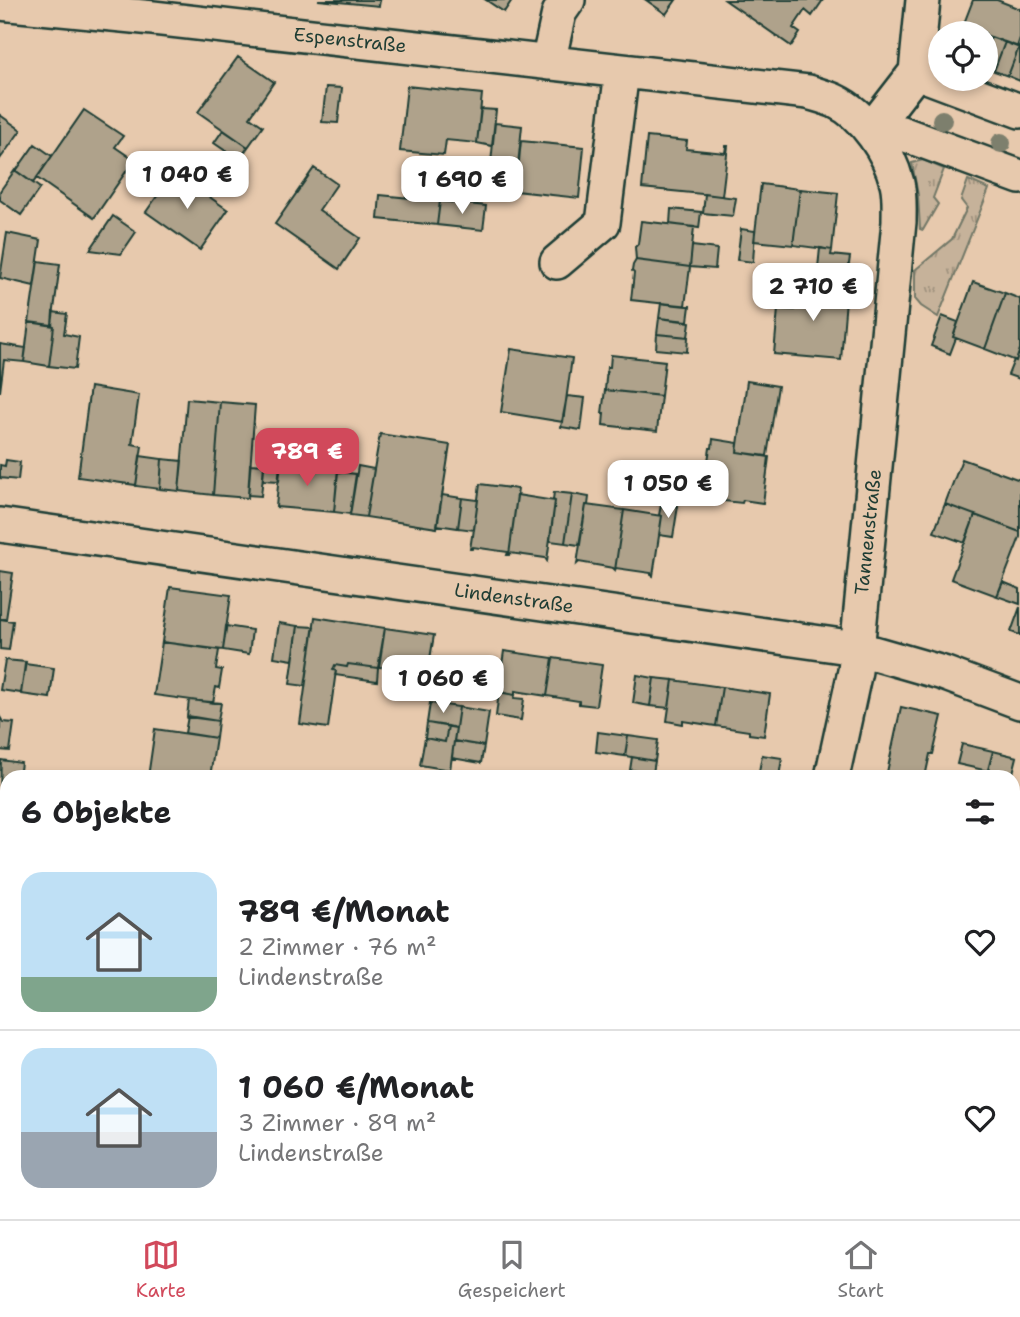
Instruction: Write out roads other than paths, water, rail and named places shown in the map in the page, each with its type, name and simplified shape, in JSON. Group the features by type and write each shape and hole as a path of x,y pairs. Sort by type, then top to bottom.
{"street":[{"path":"548,63 559,13 568,0"},
{"path":"870,130 916,72 923,0"},
{"name":"Espenstraße","path":"0,3 154,9 548,63 808,92 837,102 858,117 885,150 898,185 899,222 892,286"},
{"path":"557,262 603,223 622,71"},
{"path":"916,72 1020,111"},
{"path":"870,130 901,133 1018,171"},
{"name":"Tannenstraße","path":"834,770 855,671 892,286"},
{"name":"Lindenstraße","path":"0,525 856,648 943,673 1020,702"}]}
